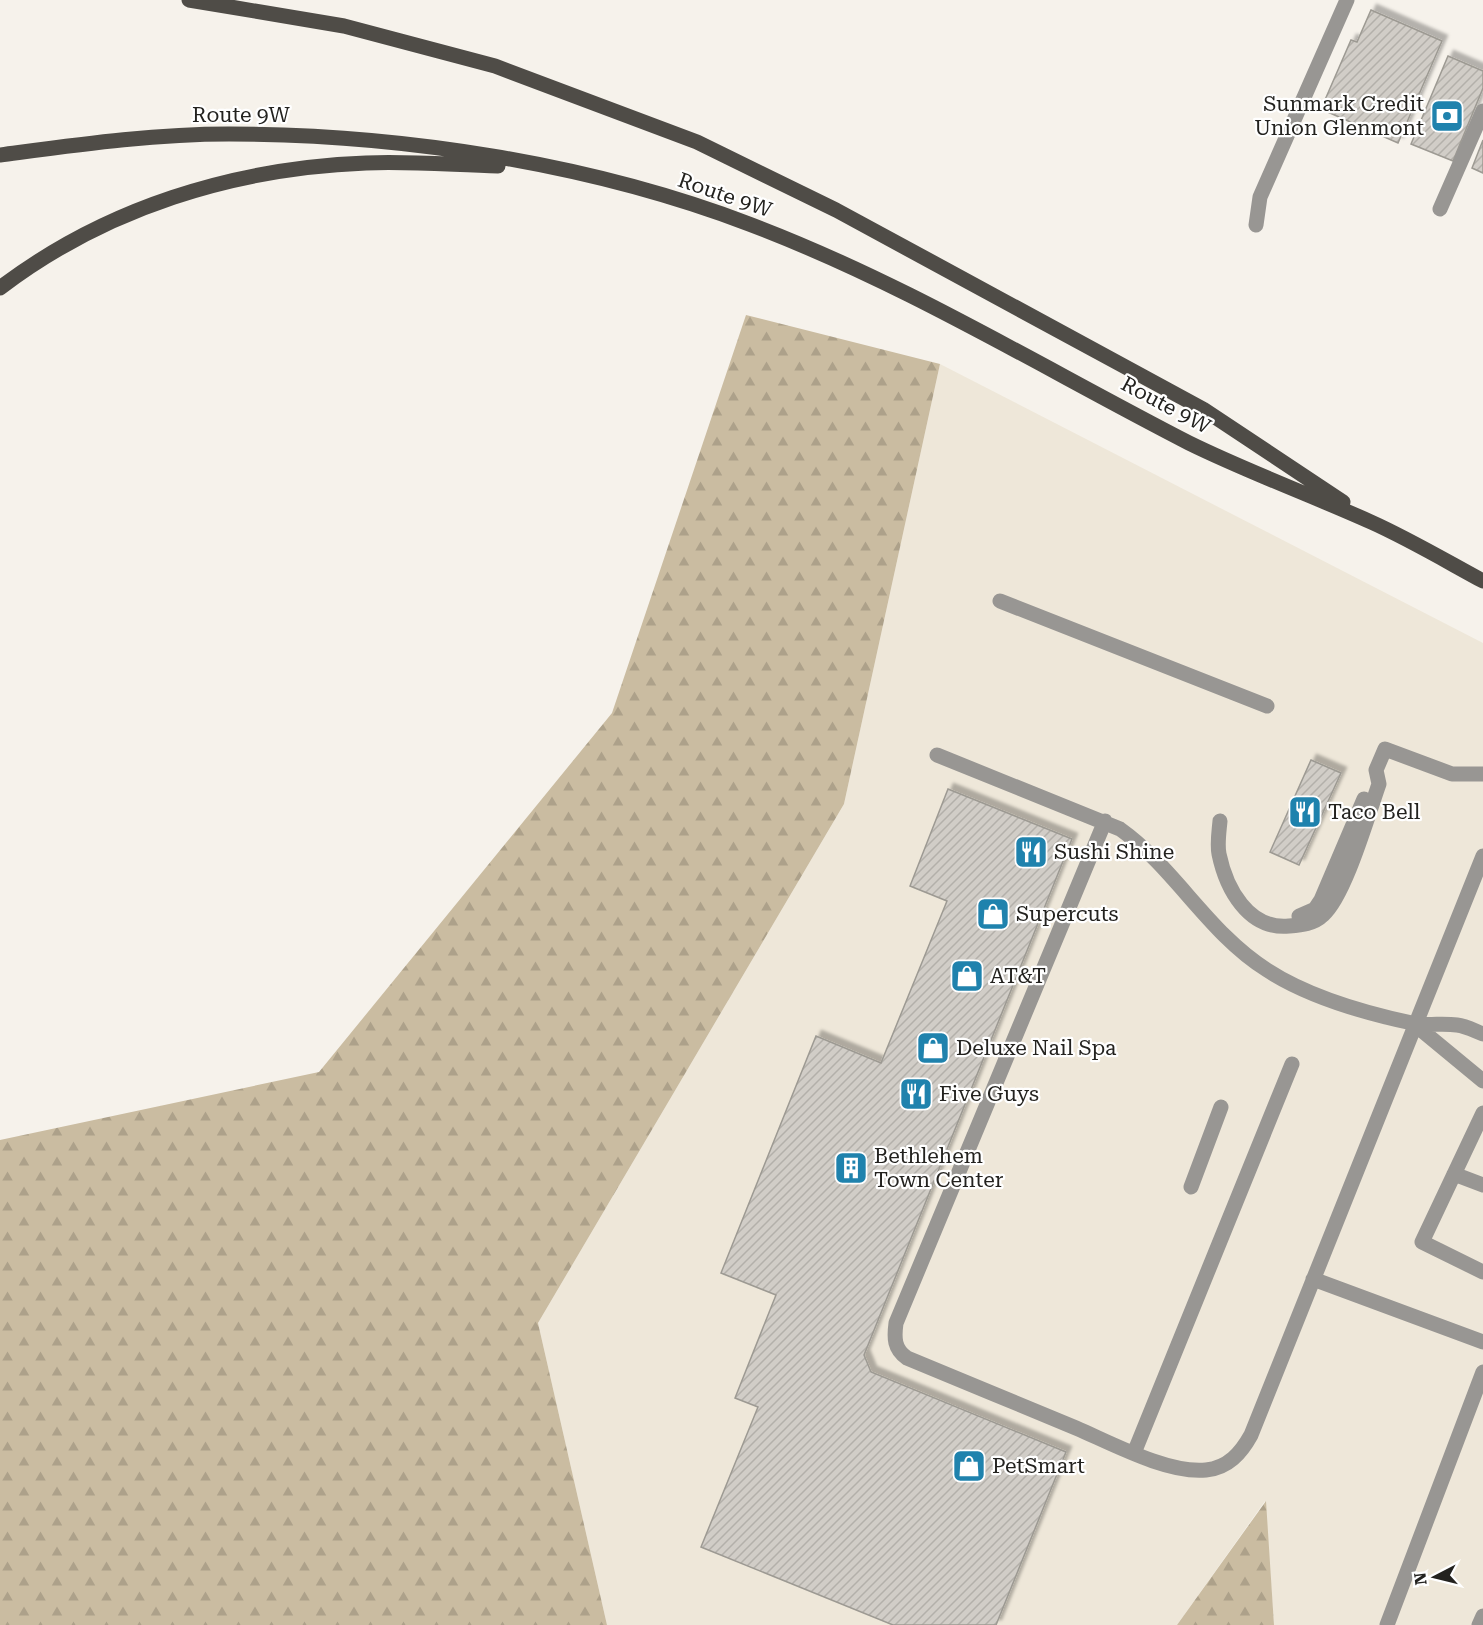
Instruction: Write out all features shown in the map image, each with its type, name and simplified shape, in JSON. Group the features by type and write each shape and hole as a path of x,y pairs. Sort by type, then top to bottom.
{"main road":[{"name":"Route 9W","path":"189,0 344,26 486,64 546,83 697,142 836,210 1203,409 1376,524"},
{"name":"Route 9W","path":"0,155 140,139 270,135 397,143 542,167 647,191 752,225 957,318 1191,444 1376,524 1483,581"},
{"path":"0,288 46,256 120,218 202,187 244,177 289,169 368,163 542,167"}],"lane":[{"path":"1256,225 1260,197 1347,0"},
{"path":"1440,210 1483,111"},
{"path":"1000,601 1267,706"},
{"path":"1220,821 1236,879 1253,905 1273,917 1296,918 1307,914 1321,900 1385,749 1452,774 1483,774"},
{"path":"937,755 1105,822 1129,835 1206,918 1244,954 1267,970 1310,993 1414,1024 1459,1025 1483,1034"},
{"path":"1105,822 896,1323 895,1333 899,1353 907,1358 1134,1453 1179,1468 1207,1470 1232,1460 1243,1450 1259,1419 1414,1024 1483,856"},
{"path":"1414,1024 1483,1081"},
{"path":"1134,1453 1292,1064"},
{"path":"1191,1187 1221,1107"},
{"path":"1483,1113 1422,1242 1483,1272"},
{"path":"1454,1174 1483,1185"},
{"path":"1313,1279 1483,1342"},
{"path":"1387,1625 1483,1372"},
{"path":"1479,1625 1483,1616"}],"shaded area":[{"name":"Bethlehem Town Center","path":"940,364 1483,643 1483,1625 1274,1625 1265,1501 1177,1625 607,1625 538,1323 844,804"}],"green space":[{"path":"746,315 940,364 844,804 538,1323 607,1625 0,1625 0,1140 319,1072 612,713"},
{"path":"1266,1501 1274,1625 1177,1625"}],"building":[{"path":"1371,10 1442,41 1398,143 1321,109 1351,40 1357,42"},
{"name":"Sunmark Credit Union Glenmont","path":"1448,56 1483,71 1483,88 1453,161 1411,144"},
{"path":"1483,140 1483,173 1472,168"},
{"name":"Taco Bell","path":"1311,760 1341,773 1299,865 1270,852"},
{"name":"Bethlehem Town Center","path":"948,789 1072,839 864,1355 871,1372 1066,1452 996,1625 893,1625 701,1547 758,1407 735,1398 776,1295 721,1273 816,1036 881,1063 947,901 910,886"}],"place":[{"name":"Sunmark Credit Union Glenmont","path":"1447,116"},
{"name":"Taco Bell","path":"1305,812"},
{"name":"Sushi Shine","path":"1031,852"},
{"name":"Supercuts","path":"993,914"},
{"name":"AT&T","path":"967,976"},
{"name":"Deluxe Nail Spa","path":"933,1048"},
{"name":"Five Guys","path":"916,1094"},
{"name":"Bethlehem Town Center","path":"851,1168"},
{"name":"PetSmart","path":"969,1466"}]}
